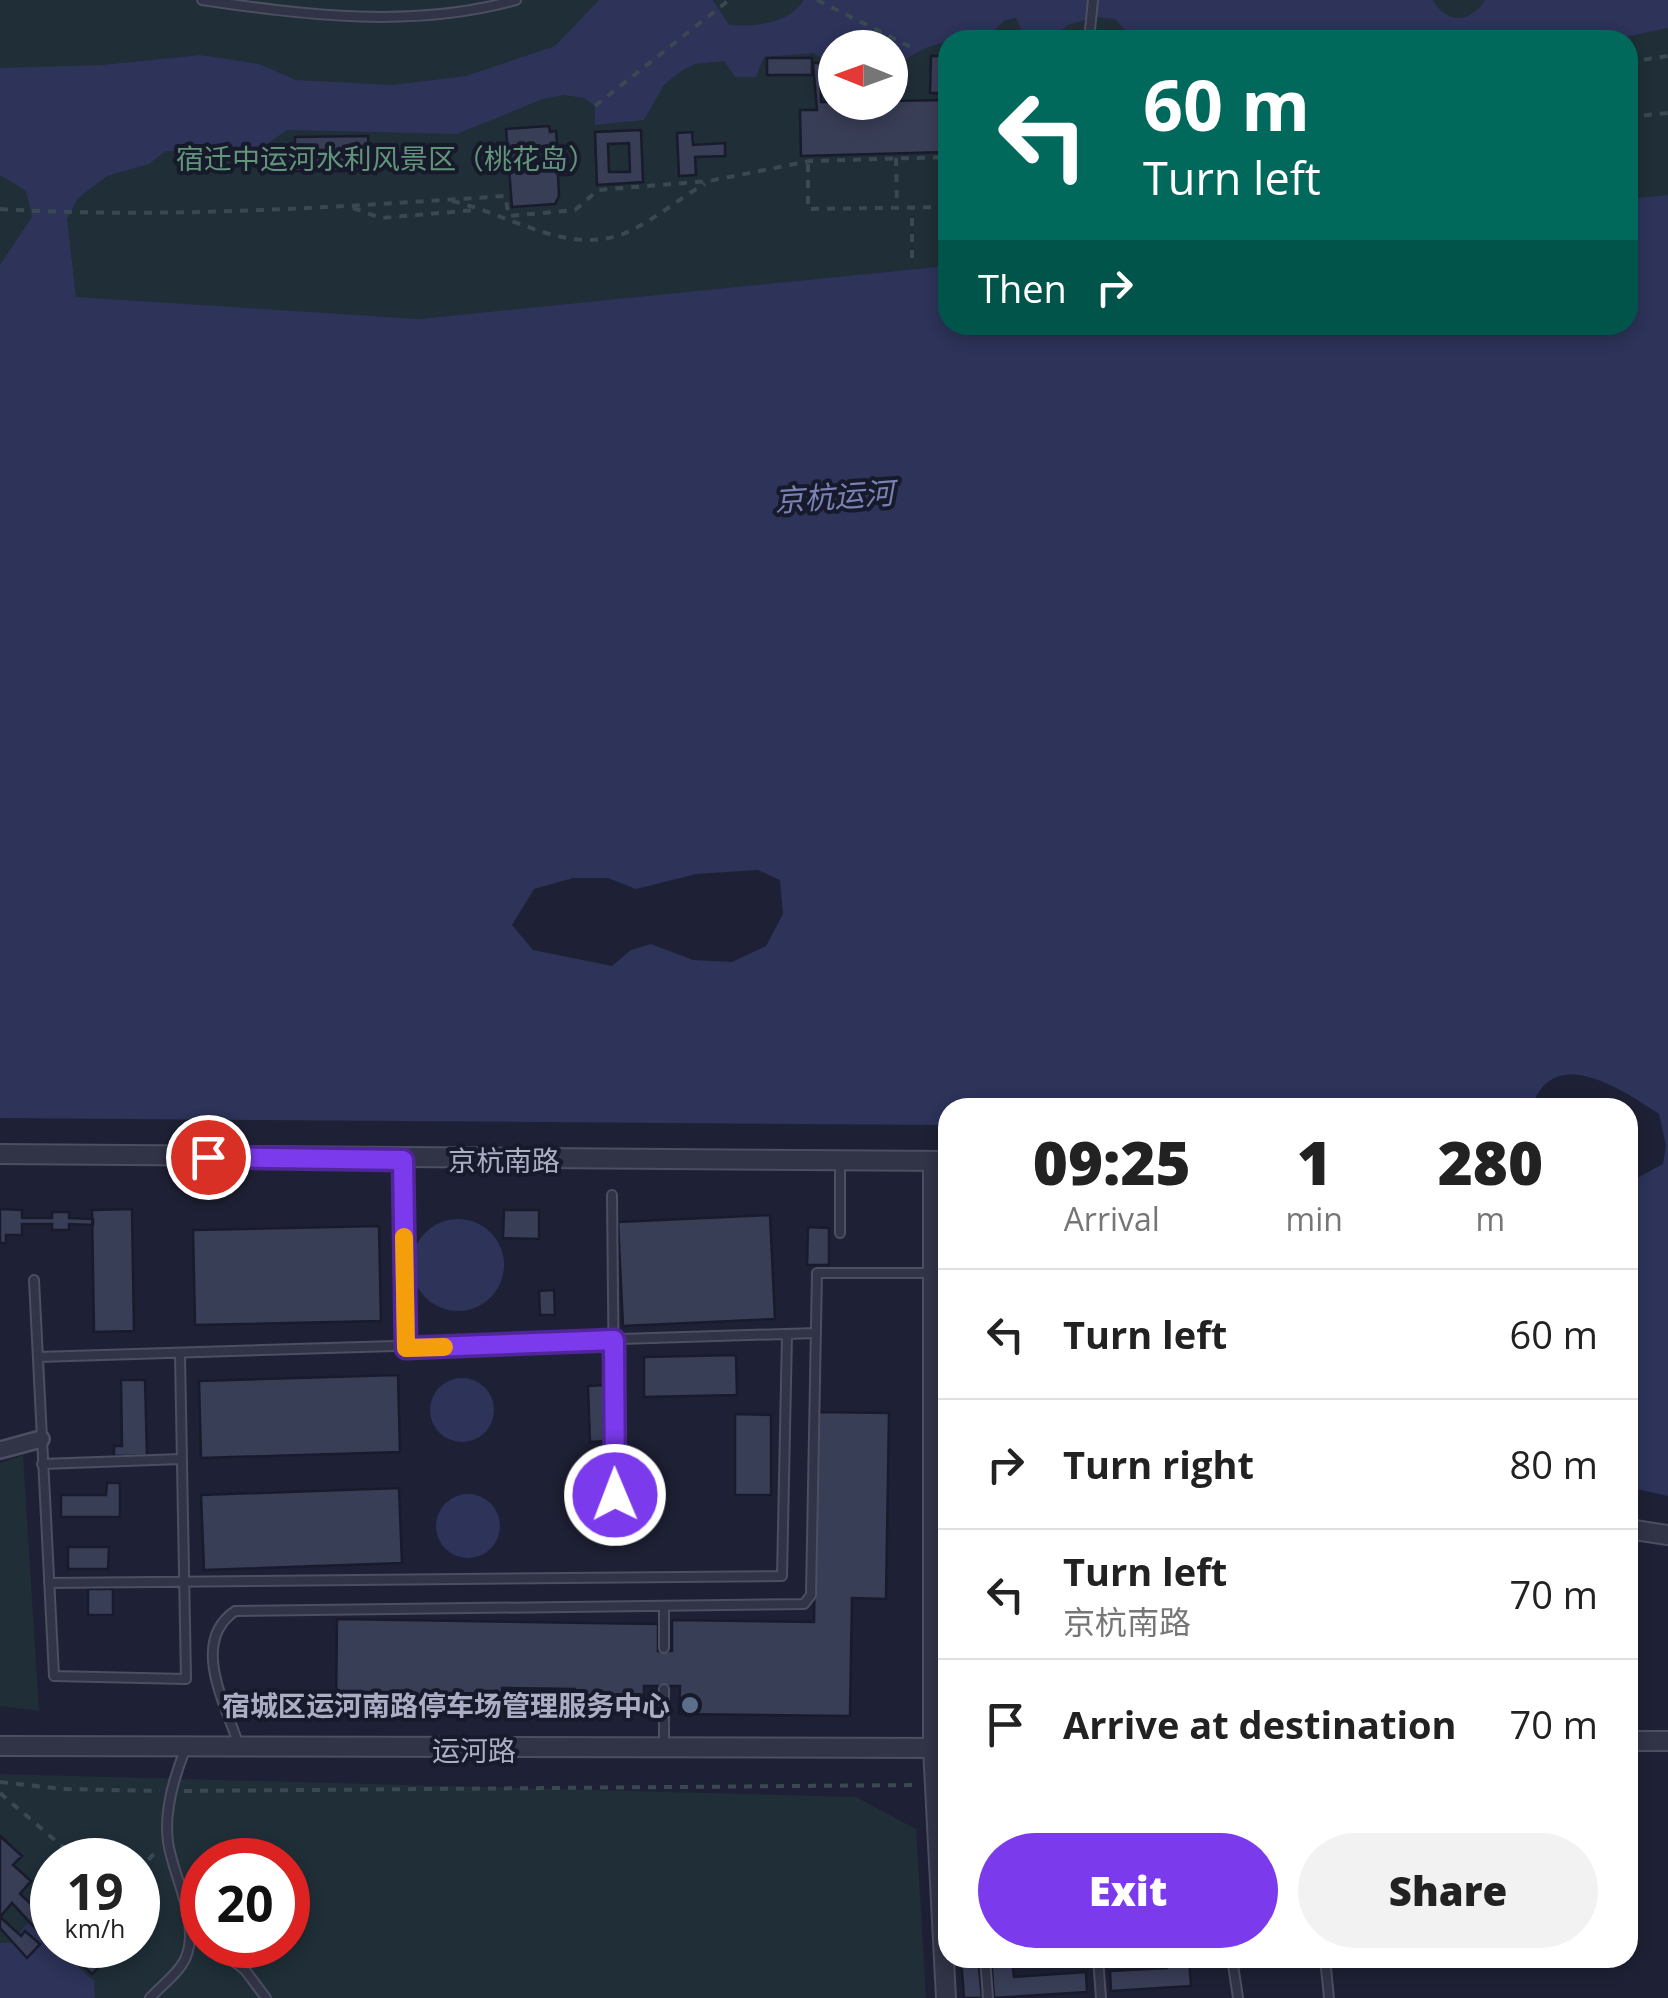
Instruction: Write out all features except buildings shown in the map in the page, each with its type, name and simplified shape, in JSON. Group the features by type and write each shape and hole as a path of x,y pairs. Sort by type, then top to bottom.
{"street":[{"name":"京杭南路","path":"0,1154 403,1160 938,1161"},
{"path":"938,1206 938,1310"},
{"path":"0,1450 41,1439"},
{"path":"1638,1530 1668,1536"},
{"path":"1638,1741 1668,1741"},
{"name":"运河路","path":"0,1746 184,1750 938,1748"},
{"path":"938,1763 938,1822"},
{"path":"945,1968 946,1998"}],"lane":[{"path":"202,0 324,18 474,12 516,0"},
{"path":"1090,30 1093,0"},
{"path":"403,1160 406,1348"},
{"path":"840,1160 840,1233"},
{"path":"612,1195 615,1495"},
{"path":"240,1750 212,1660 216,1634 223,1620 235,1611 804,1604 811,1594 817,1273 935,1273"},
{"path":"34,1280 54,1676 186,1679 180,1355"},
{"path":"38,1357 816,1333"},
{"path":"49,1584 782,1576 786,1334"},
{"path":"42,1464 181,1459"},
{"path":"664,1607 664,1648"},
{"path":"664,1689 664,1750"},
{"path":"180,1897 167,1840 172,1791 184,1750"},
{"path":"150,1998 180,1966"},
{"path":"242,1968 266,1998"},
{"path":"986,1968 988,1998"},
{"path":"1099,1968 1101,1998"},
{"path":"1234,1968 1238,1998"},
{"path":"1326,1968 1330,1998"}],"path":[{"path":"595,106 729,0"},
{"path":"818,0 917,50"},
{"path":"1638,60 1668,56"},
{"path":"1638,116 1668,113"},
{"path":"0,209 78,214 349,206 505,196 508,216 575,210 598,190 709,181 808,161 938,156"},
{"path":"896,158 897,208"},
{"path":"808,161 808,209 938,207"},
{"path":"446,200 554,235 602,242 629,232 709,181"},
{"path":"349,206 381,218 481,210"},
{"path":"912,208 912,258"},
{"path":"0,1782 63,1789 172,1791 935,1785"},
{"path":"0,1793 52,1838"},
{"path":"160,1848 167,1840"}],"green space":[{"name":"宿迁中运河水利风景区（桃花岛）","path":"0,0 1668,0 1668,207 1638,210 1638,30 938,30 938,273 420,319 0,299"},
{"path":"23,1455 39,1711 0,1706 0,1463"},
{"path":"0,1774 856,1797 916,1829 926,1998 0,1998"}],"water":[{"name":"京杭运河","path":"599,0 713,0 729,25 739,25 780,19 804,0 1433,0 1445,13 1458,18 1472,13 1485,0 1668,0 1668,28 1638,34 1638,30 1125,30 1115,19 1095,17 1062,30 1021,30 1016,18 1005,20 994,30 938,30 938,44 908,58 908,30 818,30 818,56 813,53 764,57 756,77 735,77 724,61 695,64 664,85 644,120 595,125 595,106 584,98 564,95 543,99 457,134 287,130 257,151 166,151 149,164 107,176 77,199 67,219 76,297 419,319 938,267 938,335 1638,335 1638,198 1668,195 1668,1496 1638,1489 1638,1178 1663,1164 1666,1146 1659,1114 1638,1098 1590,1078 1556,1077 1537,1098 938,1098 938,1125 0,1118 0,265 32,217 26,191 0,175 0,68 103,65 200,55 259,64 296,80 392,85 466,76 555,46","holes":["758,870 780,880 783,914 766,946 732,962 693,960 651,944 631,950 612,966 533,950 512,925 534,889 573,878 608,878 636,889 696,874"]},
{"path":"458,1219 476,1222 491,1232 501,1247 501,1283 491,1298 476,1308 458,1311 440,1308 425,1298 415,1283 412,1265 415,1247 425,1232 440,1222"},
{"path":"462,1378 484,1388 494,1410 484,1432 462,1442 440,1432 430,1410 440,1388"},
{"path":"468,1494 490,1504 500,1526 490,1548 468,1558 446,1548 436,1526 446,1504"},
{"path":"28,1923 30,1968 79,1968 94,1981 95,1998 0,1998 0,1943 10,1943"}],"slow traffic":[{"path":"404,1237 406,1348 444,1347"}],"place":[{"name":"宿城区运河南路停车场管理服务中心","path":"690,1705"}],"route":[{"path":"208,1157 403,1160 406,1348 614,1340 615,1495"}]}
